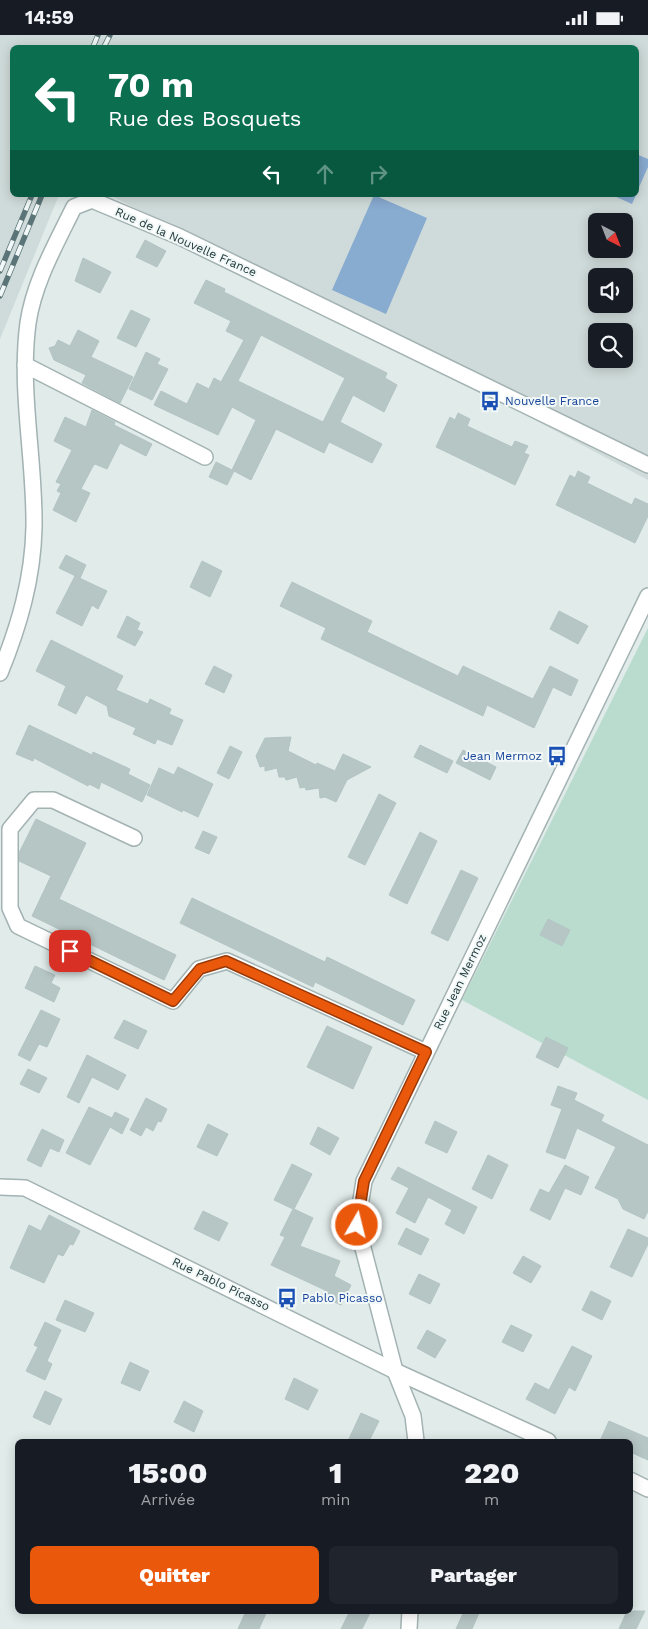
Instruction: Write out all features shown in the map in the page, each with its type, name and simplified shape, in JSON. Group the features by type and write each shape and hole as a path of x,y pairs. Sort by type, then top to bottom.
{"street":[{"name":"Rue de la Nouvelle France","path":"0,673 16,633 26,600 34,528 25,365 28,322 45,268 74,207 92,200 180,237 648,465"},
{"path":"25,365 205,457"},
{"name":"Rue Jean Mermoz","path":"416,1439 413,1416 395,1371 357,1225 364,1181 648,596"},
{"path":"134,838 53,800 34,800 10,829 10,909 18,926 173,1001 200,969 226,961 426,1052"},
{"name":"Rue Pablo Picasso","path":"0,1187 25,1188 395,1371 544,1439"},
{"path":"633,1482 648,1489"},
{"path":"409,1629 410,1614"}],"shaded area":[{"path":"0,35 648,35 648,480 114,197 639,197 639,45 10,45 10,197 58,197 0,339"}],"green space":[{"path":"648,628 648,1100 462,1000"}],"water":[{"path":"639,155 648,159 648,167 639,187"},
{"path":"373,197 379,197 427,218 386,314 332,290"},
{"path":"616,197 635,197 632,204"}],"building":[{"path":"145,240 166,251 157,267 136,257"},
{"path":"83,258 111,272 100,293 75,281"},
{"path":"206,280 225,289 224,292 387,373 385,378 397,385 384,412 353,395 340,422 382,444 372,463 329,442 324,453 276,429 251,480 234,471 227,485 209,477 216,462 232,470 256,420 232,407 218,435 154,405 161,391 187,404 197,383 209,389 214,378 221,382 244,340 226,331 231,321 194,303","holes":["261,335 345,378 323,422 238,381"]},
{"path":"131,310 150,319 136,347 117,338"},
{"path":"78,330 99,341 91,357 133,377 120,403 82,383 86,375 54,360 49,348 55,346 58,340 70,346"},
{"path":"146,352 160,359 157,364 168,369 152,400 129,389"},
{"path":"92,410 115,422 114,425 152,444 146,456 120,443 107,469 95,464 93,466 81,489 90,493 76,522 53,510 61,493 57,491 61,484 56,482 72,450 54,441 65,417 86,427"},
{"path":"458,413 470,419 467,426 512,447 515,441 528,446 524,453 529,455 515,485 436,447 450,417 455,420"},
{"path":"578,471 590,477 587,483 632,505 635,498 648,504 648,516 635,543 556,505 570,475 575,478"},
{"path":"66,555 86,565 80,578 59,568"},
{"path":"202,561 222,571 210,597 190,587"},
{"path":"75,576 107,591 98,609 92,605 82,626 56,613"},
{"path":"292,582 372,621 367,632 458,676 463,666 533,699 550,666 578,680 571,696 553,687 534,728 487,705 483,716 321,639 326,628 280,606"},
{"path":"559,611 588,626 578,644 550,629"},
{"path":"127,616 140,623 137,630 143,632 135,646 117,637"},
{"path":"51,640 123,676 116,690 148,704 150,699 171,709 169,714 183,720 172,745 157,739 155,744 133,734 136,728 109,716 107,706 86,695 76,714 58,705 66,686 36,671"},
{"path":"214,666 232,675 224,693 205,684"},
{"path":"29,725 92,755 93,752 130,769 128,774 150,785 142,802 101,782 99,789 89,784 88,786 34,758 33,761 16,754"},
{"path":"291,737 288,751 316,765 317,763 335,771 343,754 371,767 347,780 336,802 325,797 320,798 319,788 306,790 305,787 300,788 297,777 286,780 285,777 279,777 277,768 265,771 265,766 260,767 256,756 265,738"},
{"path":"420,745 453,761 447,773 414,757"},
{"path":"230,746 242,752 229,779 217,773"},
{"path":"463,750 496,767 490,780 456,763"},
{"path":"178,767 213,784 198,817 183,810 182,812 147,795 159,768 174,775"},
{"path":"379,794 396,803 365,865 348,857"},
{"path":"36,819 86,843 59,899 176,955 164,980 32,916 51,876 19,861 19,853"},
{"path":"203,831 217,837 209,854 195,848"},
{"path":"420,832 437,841 407,904 389,895"},
{"path":"461,870 478,878 448,941 431,933"},
{"path":"192,898 325,962 327,957 415,1000 403,1025 315,982 313,987 180,923"},
{"path":"548,919 570,930 562,946 540,935"},
{"path":"35,966 55,975 51,983 60,988 54,1002 25,988"},
{"path":"41,1010 60,1019 47,1047 39,1044 30,1061 18,1055"},
{"path":"124,1020 147,1031 138,1049 114,1038"},
{"path":"327,1026 372,1047 353,1089 307,1067"},
{"path":"546,1037 568,1048 558,1068 536,1057"},
{"path":"87,1055 126,1075 118,1090 92,1077 79,1103 67,1097"},
{"path":"28,1069 47,1078 39,1093 20,1084"},
{"path":"558,1086 577,1093 574,1100 604,1115 601,1121 648,1145 648,1211 644,1219 623,1209 618,1199 595,1188 616,1147 577,1128 565,1159 546,1152 562,1109 551,1105"},
{"path":"146,1098 167,1109 161,1122 158,1121 153,1131 146,1127 141,1136 130,1130"},
{"path":"89,1107 112,1118 115,1112 129,1119 122,1134 110,1127 90,1165 66,1153"},
{"path":"435,1121 457,1132 447,1153 425,1143"},
{"path":"208,1124 228,1134 217,1156 197,1147"},
{"path":"318,1127 339,1138 330,1155 310,1144"},
{"path":"42,1129 64,1140 59,1152 50,1148 41,1167 27,1160"},
{"path":"488,1155 508,1165 492,1199 472,1189"},
{"path":"292,1164 312,1174 294,1209 313,1218 300,1246 340,1261 334,1276 351,1285 341,1305 322,1296 325,1290 271,1265 285,1237 280,1235 293,1209 274,1200"},
{"path":"565,1165 589,1177 581,1195 565,1188 550,1220 530,1210 540,1189 549,1193"},
{"path":"398,1167 477,1207 464,1234 445,1224 452,1210 428,1197 415,1223 396,1213 409,1188 391,1179"},
{"path":"203,1211 228,1223 219,1241 194,1229"},
{"path":"49,1215 80,1231 73,1245 70,1244 63,1256 58,1254 44,1283 10,1268 29,1225 41,1231"},
{"path":"406,1228 429,1239 421,1255 398,1244"},
{"path":"628,1229 648,1238 648,1244 632,1277 610,1267"},
{"path":"523,1256 541,1266 531,1283 513,1273"},
{"path":"419,1274 440,1284 430,1304 409,1294"},
{"path":"591,1291 611,1301 602,1320 582,1310"},
{"path":"65,1300 94,1313 85,1332 56,1320"},
{"path":"45,1322 61,1330 47,1361 52,1364 45,1380 26,1371 38,1347 34,1345"},
{"path":"511,1325 532,1335 523,1352 502,1342"},
{"path":"427,1330 446,1340 435,1358 417,1348"},
{"path":"572,1346 592,1356 575,1391 569,1387 555,1414 526,1399 535,1383 549,1390"},
{"path":"130,1362 149,1371 140,1391 121,1383"},
{"path":"294,1378 318,1390 308,1410 285,1399"},
{"path":"45,1391 62,1399 50,1425 33,1417"},
{"path":"184,1401 203,1411 194,1432 174,1422"},
{"path":"361,1413 379,1421 370,1439 349,1439"},
{"path":"609,1421 648,1438 648,1460 633,1453 633,1439 601,1439"},
{"path":"633,1611 645,1611 636,1629 619,1629 626,1614 633,1614"},
{"path":"245,1614 266,1614 259,1629 238,1629"},
{"path":"348,1614 370,1614 362,1629 341,1629"},
{"path":"463,1614 479,1614 472,1629 456,1629"}],"railway":[{"path":"94,45 98,35"},
{"path":"105,45 110,35"},
{"path":"0,271 31,197"},
{"path":"0,296 41,197"}],"place":[{"name":"Nouvelle France","path":"490,401"},
{"name":"Jean Mermoz","path":"557,756"},
{"name":"Pablo Picasso","path":"287,1298"}],"route":[{"path":"70,951 173,1001 200,969 226,961 426,1052 364,1181 357,1225"}]}
